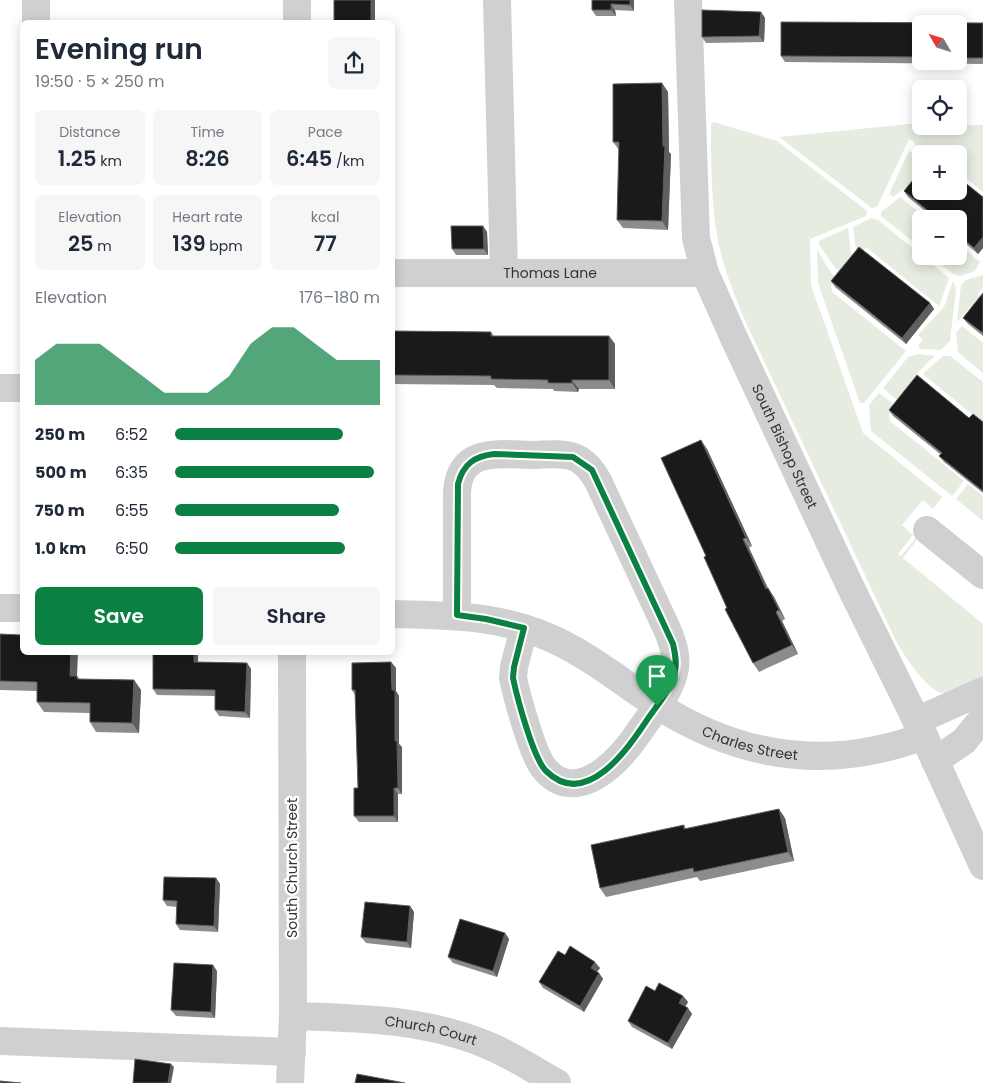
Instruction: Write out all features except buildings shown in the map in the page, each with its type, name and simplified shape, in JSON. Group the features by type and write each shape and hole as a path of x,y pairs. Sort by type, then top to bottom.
{"street":[{"path":"36,0 36,20"},
{"path":"297,0 297,20"},
{"path":"498,0 504,272"},
{"name":"South Bishop Street","path":"688,0 696,238 705,274 850,586 920,728 983,866"},
{"name":"Thomas Lane","path":"395,273 705,274"},
{"path":"0,388 20,388"},
{"path":"457,615 457,492 460,475 464,468 482,455 573,457 592,470 598,481 673,644 676,662 675,672 657,706 624,752 599,775 579,783 570,782 554,776 538,759 515,689 514,667 524,628"},
{"path":"927,530 983,575"},
{"path":"0,608 20,608"},
{"name":"Charles Street","path":"395,614 457,615 486,619 548,636 582,655 657,706 694,727 751,747 790,754 838,757 872,752 920,728 983,691"},
{"name":"South Church Street","path":"290,1083 293,1016 292,655"},
{"path":"935,761 964,741 983,718"},
{"name":"Church Court","path":"293,1016 397,1022 442,1030 488,1045 557,1083"},
{"path":"0,1041 292,1052"}],"shaded area":[{"path":"714,122 777,141 867,211 866,216 810,239 811,285 863,433 942,497 933,509 923,500 902,525 913,535 898,554 901,556 922,533 903,558 983,624 983,680 955,691 939,692 932,688 918,673 896,641 748,327 727,275 717,235 714,209 711,172 711,124"},
{"path":"909,124 912,124 912,135 967,135 967,125 983,125 983,192 967,179 967,145 915,145 909,139 877,207 872,208 779,137"},
{"path":"909,151 912,152 912,183 893,197 889,194"},
{"path":"900,197 916,210 912,210 912,241 881,216 881,212"},
{"path":"871,218 878,220 912,248 912,265 933,265 949,278 939,306 866,247 857,257 853,227"},
{"path":"848,228 852,261 842,273 836,269 818,243"},
{"path":"817,250 832,274 838,278 831,286 832,292 906,351 864,403 860,403 818,283"},
{"path":"967,251 980,262 975,271 960,276 953,274 942,265 967,265"},
{"path":"983,275 983,287 978,294 983,298 974,310 970,307 957,322 961,285 966,280"},
{"path":"953,281 956,289 950,341 941,350 921,349 918,346 923,339 918,335 944,307"},
{"path":"962,326 983,343 983,373 958,352 956,333"},
{"path":"919,354 935,356 915,377 899,402 883,388 908,357"},
{"path":"943,356 950,356 983,382 983,423 923,374"},
{"path":"879,393 896,406 889,415 890,421 964,481 952,496 871,431 869,405"},
{"path":"968,484 983,496 983,521 956,499"}],"route":[{"path":"494,454 562,455 573,457 592,470 673,644 676,662 675,672 672,681 657,706 634,739 609,768 590,780 579,783 561,780 542,766 538,759 513,678 524,628 486,619 457,615 457,492 460,475 470,462 482,455 494,454"}]}
